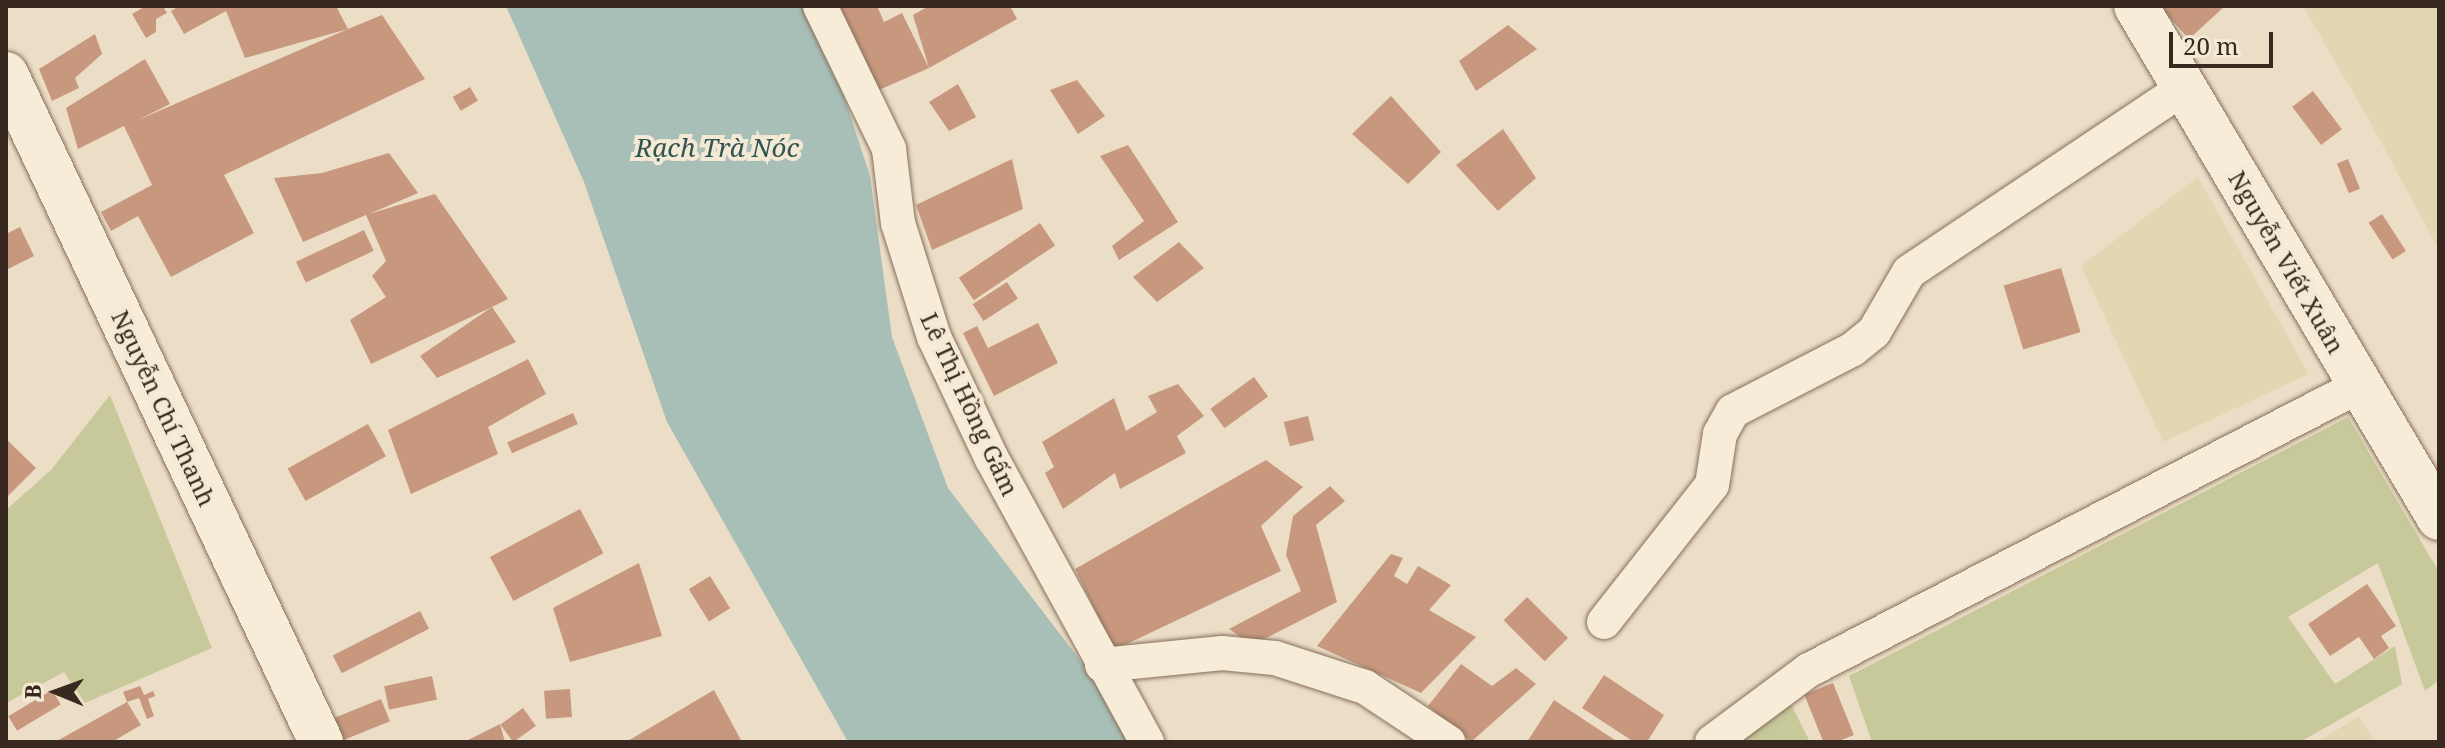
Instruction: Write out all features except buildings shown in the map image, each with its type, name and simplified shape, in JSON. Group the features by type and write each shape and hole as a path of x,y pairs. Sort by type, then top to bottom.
{"main road":[{"name":"Nguyễn Viết Xuân","path":"2136,6 2439,518"},
{"name":"Nguyễn Chí Thanh","path":"6,74 321,742"}],"street":[{"name":"Lê Thị Hồng Gấm","path":"820,6 889,149 898,223 934,337 992,459 1102,665 1147,742"},
{"path":"1604,622 1712,485 1720,434 1733,411 1853,349 1874,332 1909,272 2184,88"},
{"path":"1712,742 1809,670 2359,386"},
{"path":"1102,665 1222,653 1275,658 1365,687 1448,742"}],"shaded area":[{"path":"2303,6 2439,6 2439,250 2375,131"},
{"path":"2198,177 2309,374 2163,442 2081,266"},
{"path":"2359,716 2375,742 2317,742"}],"green space":[{"path":"110,395 212,648 85,703 64,672 6,703 6,510 51,470"},
{"path":"2348,417 2439,572 2439,680 2425,691 2378,563 2288,617 2335,684 2395,646 2402,684 2300,742 1872,742 1849,676"},
{"path":"1789,700 1810,742 1741,742"}],"water":[{"name":"Rạch Trà Nóc","path":"506,6 815,6 870,176 892,337 948,488 1106,694 1133,742 848,742 667,422 584,182"}]}
